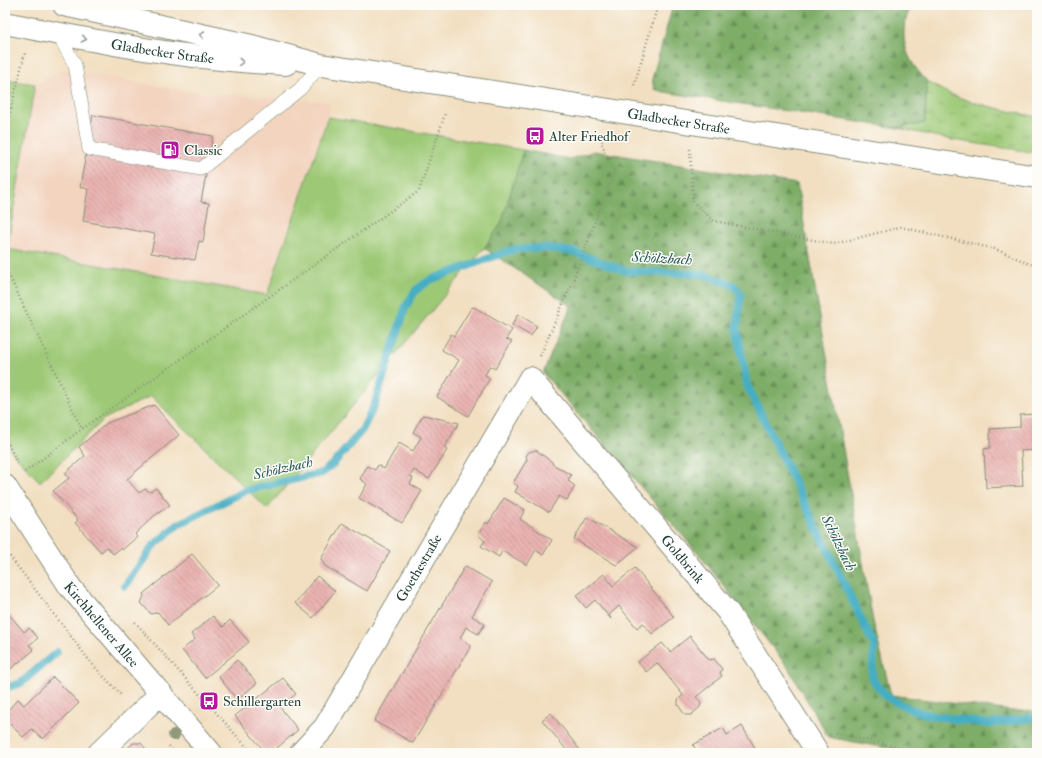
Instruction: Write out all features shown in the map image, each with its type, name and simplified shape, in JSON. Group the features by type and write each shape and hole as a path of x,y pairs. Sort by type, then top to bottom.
{"main road":[{"name":"Gladbecker Straße","path":"64,5 252,46 321,65 1037,177"},
{"name":"Gladbecker Straße","path":"5,23 120,46 239,62 321,65"},
{"name":"Goldbrink","path":"530,378 728,612 818,753"},
{"name":"Goethestraße","path":"301,753 325,727 530,378"},
{"name":"Kirchhellener Allee","path":"5,486 70,587 211,753"},
{"path":"99,753 161,693"}],"lane":[{"path":"58,34 75,64 89,148 201,169 300,89 321,65"}],"path":[{"path":"530,378 572,283 614,172 601,142 627,112 658,5"},
{"path":"5,132 25,50"},
{"path":"5,437 23,474 82,429 419,191 445,114"},
{"path":"689,122 693,202 714,221 834,244 901,227 996,249 1037,267"},
{"path":"5,267 82,429"},
{"path":"5,550 87,658 121,695"},
{"path":"134,621 252,753"},
{"path":"800,724 923,753"}],"shaded area":[{"name":"Classic","path":"63,69 184,91 330,102 328,117 304,183 267,295 7,249 35,84"}],"green space":[{"path":"673,5 912,5 904,26 905,46 913,64 927,81 925,123 897,128 664,92 654,89 652,79"},
{"path":"5,80 35,84 7,249 267,295 328,117 523,150 501,224 484,248 267,509 151,396 104,419 40,482 11,451 5,429"},
{"path":"927,81 938,88 965,100 1037,117 1037,153 953,140 897,128 925,123"},
{"path":"523,150 570,159 594,151 797,184 873,621 891,695 1012,711 1037,711 1037,753 913,753 828,737 787,666 701,557 543,373 571,306 484,248 501,224"}],"building":[{"path":"93,115 213,136 201,202 209,203 203,242 199,241 195,260 151,253 155,234 83,221 88,189 80,187"},
{"path":"474,307 512,330 506,339 512,341 495,369 490,366 485,375 490,378 468,416 437,397 459,360 442,350 451,334 454,336 471,308"},
{"path":"518,314 537,326 531,336 512,325"},
{"path":"154,405 179,435 127,479 139,493 145,489 150,492 156,488 170,505 154,516 135,534 137,537 122,550 121,548 113,554 107,547 101,552 75,523 78,520 53,491 69,478 65,473 85,456 79,447 107,423"},
{"path":"1037,414 1037,450 1021,451 1023,486 986,488 984,449 990,448 990,429 1020,427 1020,415"},
{"path":"423,415 459,423 444,448 447,450 429,479 414,470 410,476 413,478 410,484 422,491 402,523 359,498 367,484 360,479 367,466 375,470 378,465 384,469 399,443 413,451 421,437 413,432"},
{"path":"536,450 553,463 552,464 571,475 568,481 575,486 567,500 559,496 549,512 515,492 518,486 513,483 527,460 526,456 529,452"},
{"path":"504,498 525,510 520,519 552,540 543,555 536,550 527,565 502,551 499,557 481,546 485,541 478,535 486,522 488,524"},
{"path":"587,517 638,547 616,565 574,539"},
{"path":"342,523 390,551 367,591 325,566 321,559"},
{"path":"192,554 218,585 168,625 158,612 151,614 141,603 144,596 143,594"},
{"path":"465,566 492,582 472,616 485,624 478,634 466,627 460,638 471,646 413,743 374,721"},
{"path":"635,568 674,617 652,634 643,623 637,628 619,606 609,615 611,619 595,600 586,608 576,596 604,574 613,586"},
{"path":"317,576 335,591 313,618 295,603"},
{"path":"7,612 24,632 29,628 38,638 29,645 34,650 7,672 5,671 5,614"},
{"path":"213,616 223,627 230,620 249,642 205,678 182,650 195,639 191,634"},
{"path":"690,636 709,660 714,659 722,669 720,673 722,676 696,697 701,702 700,707 691,715 685,715 678,705 678,700 683,695 657,663 646,672 638,662 662,643 670,652"},
{"path":"237,660 257,683 237,700 219,677"},
{"path":"53,677 79,703 43,739 32,729 23,737 5,719 5,713 18,699 24,705"},
{"path":"283,678 296,694 280,707 298,730 271,753 266,753 235,716"},
{"path":"551,713 580,750 576,753 569,753 542,720"},
{"path":"742,726 758,753 698,753 693,745 723,728 727,735"},
{"path":"133,743 141,743 149,753 124,753"}],"waterway":[{"name":"Schölzbach","path":"125,586 153,546 177,525 247,490 322,473 334,463 362,430 374,406 406,306 416,290 430,280 514,249 548,248 574,252 626,271 702,274 733,285 741,294 737,328 747,385 874,645 872,679 887,697 908,708 929,715 989,724 1037,717"},
{"name":"Schölzbach","path":"5,688 21,683 57,652"}],"place":[{"name":"Alter Friedhof","path":"535,136"},
{"name":"Classic","path":"170,150"},
{"name":"Schillergarten","path":"209,701"}]}
